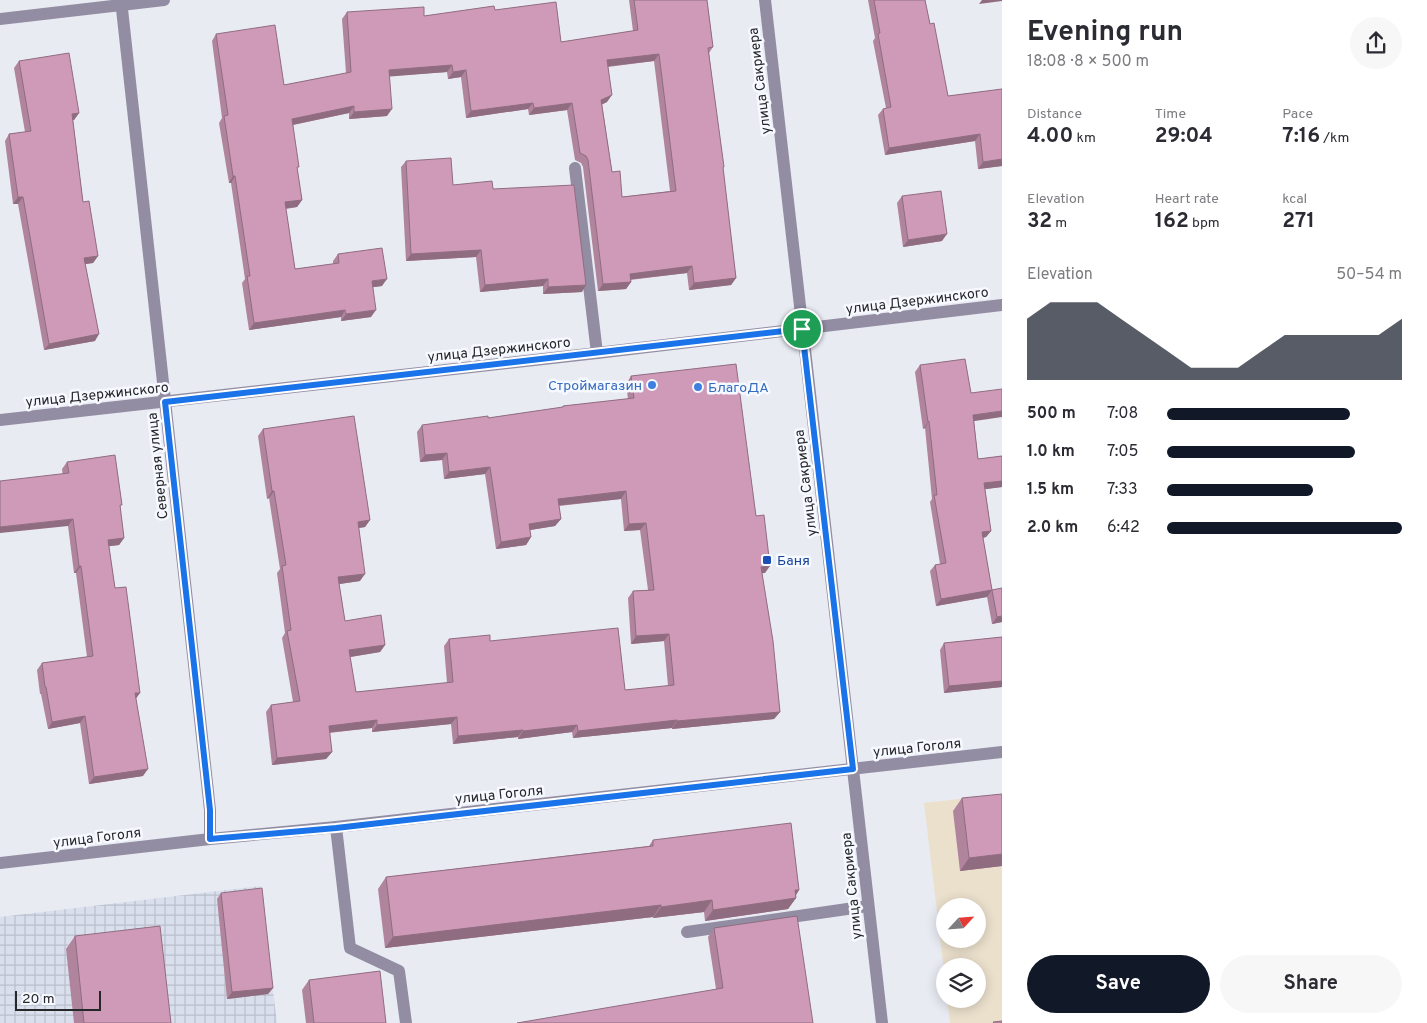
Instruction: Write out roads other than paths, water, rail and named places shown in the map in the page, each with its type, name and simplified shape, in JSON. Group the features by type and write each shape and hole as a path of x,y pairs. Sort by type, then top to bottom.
{"street":[{"path":"0,19 121,2 164,0"},
{"name":"улица Сакриера","path":"765,0 882,1023"},
{"name":"Северная улица","path":"121,2 209,800 210,839"},
{"path":"575,168 597,353"},
{"name":"улица Дзержинского","path":"0,420 597,353 1002,305"},
{"name":"улица Гоголя","path":"0,863 210,839 336,828 1002,752"},
{"path":"336,828 350,948 399,971 406,1023"},
{"path":"686,932 868,906"}],"place":[{"name":"Строймагазин","path":"652,385"},
{"name":"БлагоДА","path":"698,387"},
{"name":"Баня","path":"767,560"}]}
